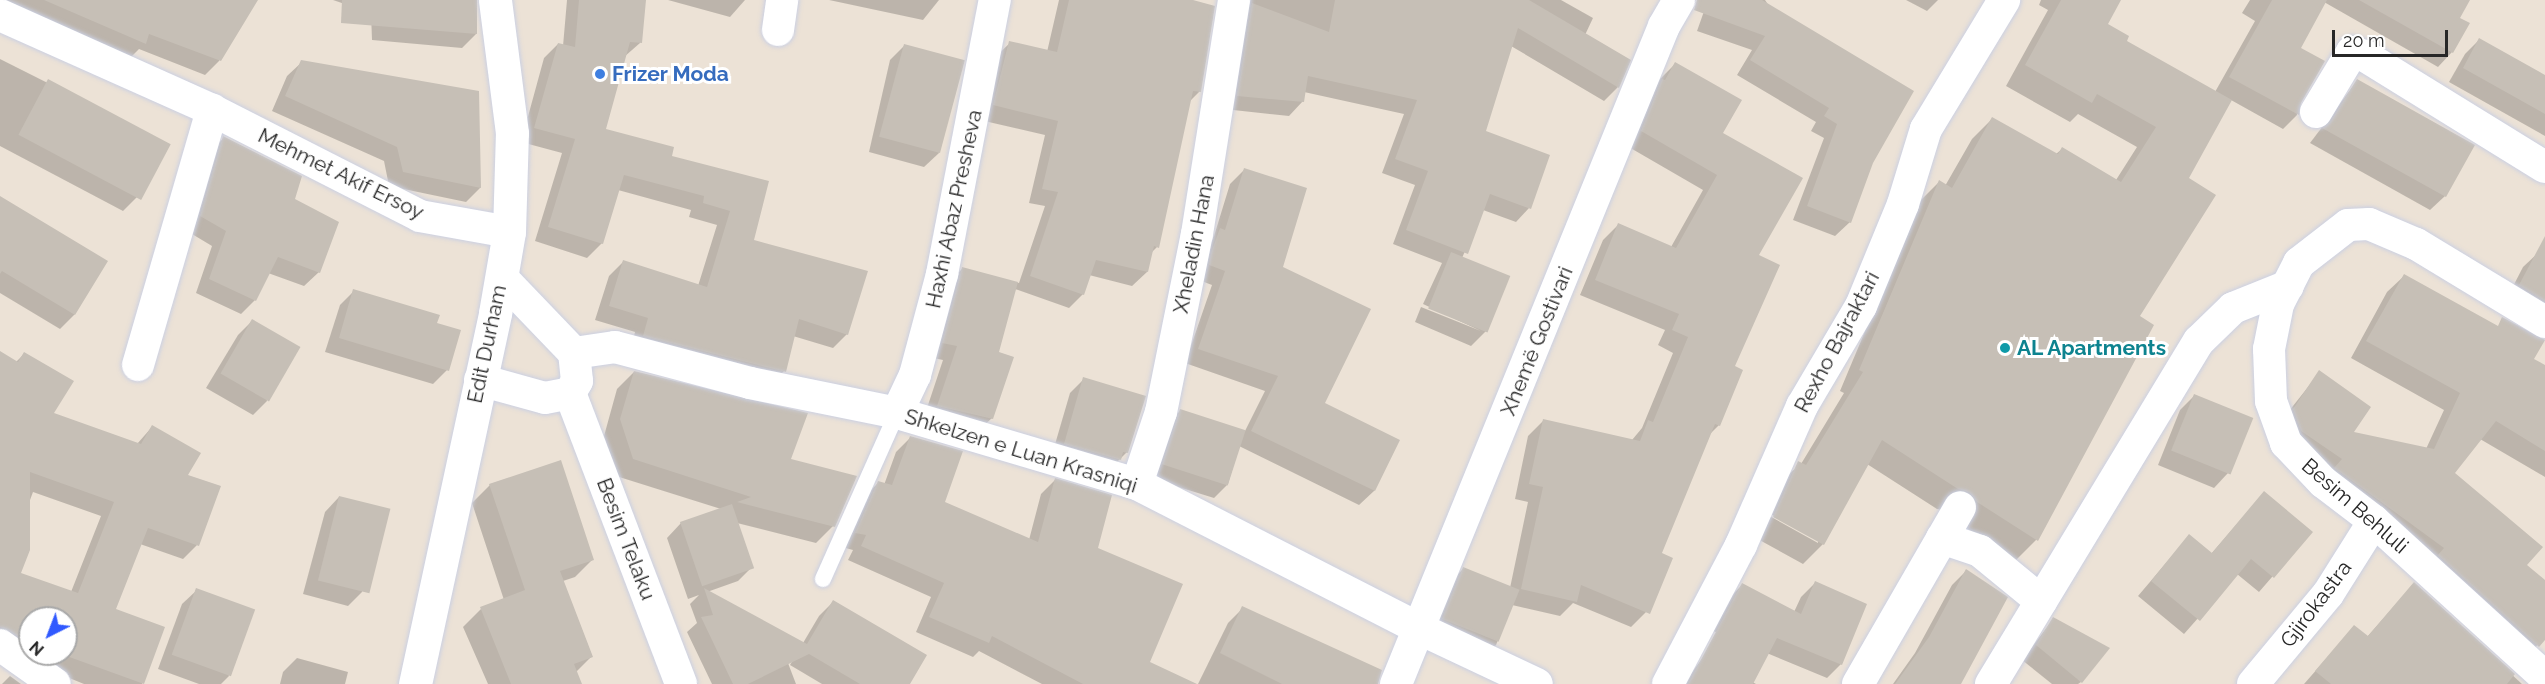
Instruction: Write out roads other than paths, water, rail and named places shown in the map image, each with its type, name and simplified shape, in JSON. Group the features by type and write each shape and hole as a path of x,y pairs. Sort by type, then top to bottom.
{"street":[{"name":"Edit Durham","path":"415,684 502,278 509,232 512,133 495,0"},
{"name":"Haxhi Abaz Presheva","path":"897,413 915,375 942,274 995,0"},
{"name":"Xheladin Hana","path":"1137,484 1166,389 1197,234 1234,0"},
{"name":"Xhemë Gostivari","path":"1396,684 1664,26 1679,0"},
{"name":"Rexho Bajraktari","path":"1668,684 1741,545 1802,406 1861,306 1903,204 1926,129 2004,0"},
{"name":"Mehmet Akif Ersoy","path":"0,15 212,110 420,216 509,232"},
{"path":"2316,112 2352,52 2365,56 2545,167"},
{"path":"138,366 212,110"},
{"name":"Besim Behluli","path":"2545,322 2416,244 2369,224 2348,225 2300,263 2278,304 2269,349 2271,401 2286,443 2324,482 2374,521 2545,677"},
{"path":"480,380 545,398 570,393 577,381 574,353 502,278"},
{"path":"1991,684 2199,341 2233,308 2288,286"},
{"name":"Shkelzen e Luan Krasniqi","path":"574,353 615,347 750,383 897,413 1137,484 1420,629 1538,684"},
{"name":"Besim Telaku","path":"570,393 681,684"},
{"path":"1858,684 1960,507"},
{"name":"Gjirokastra","path":"2253,684 2328,594 2374,521"},
{"path":"1942,538 1980,552 2041,601"},
{"path":"0,645 55,684"}],"lane":[{"path":"824,579 897,413"}],"place":[{"name":"Frizer Moda","path":"600,74"},
{"name":"AL Apartments","path":"2005,348"}]}
